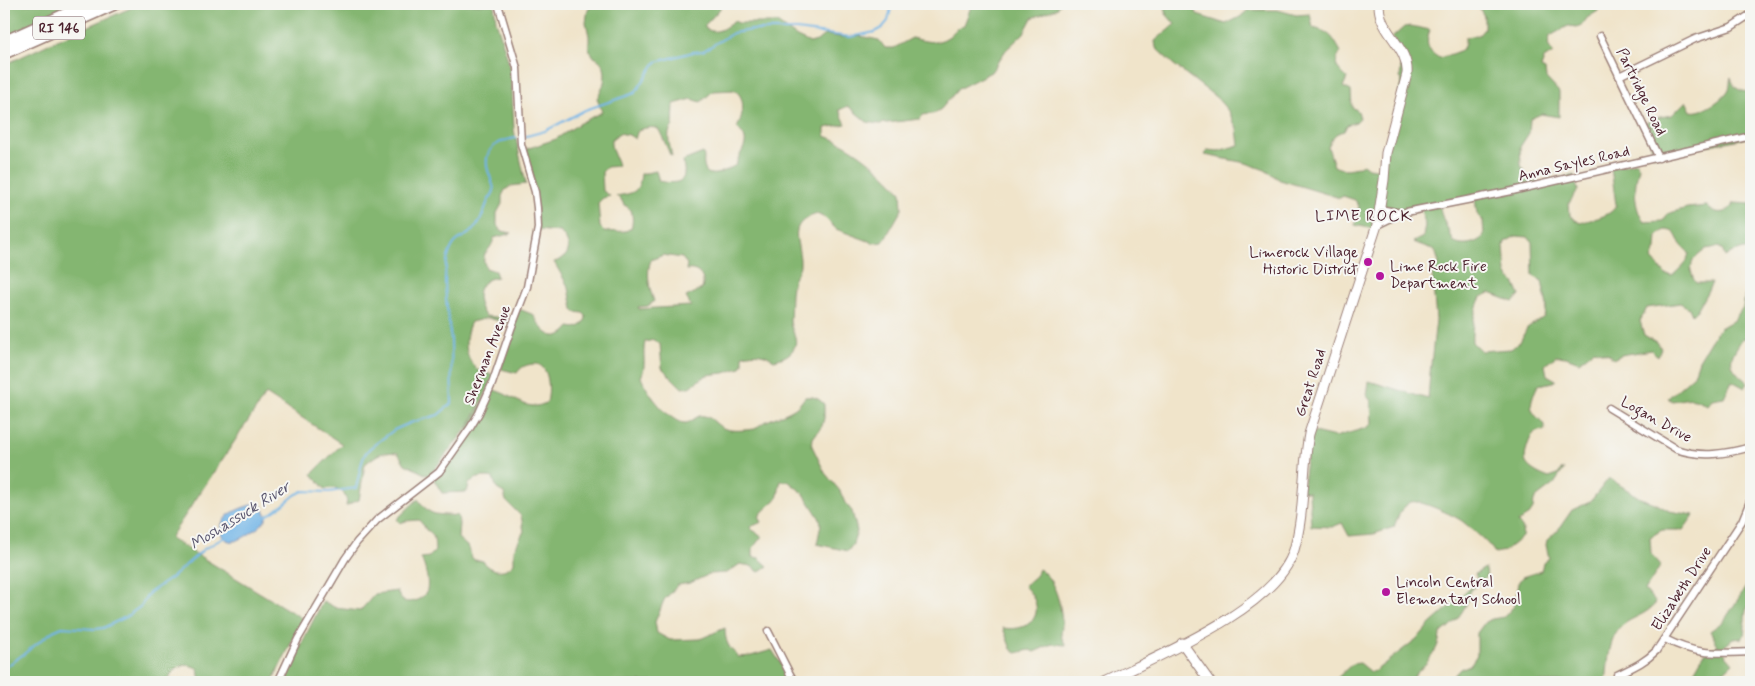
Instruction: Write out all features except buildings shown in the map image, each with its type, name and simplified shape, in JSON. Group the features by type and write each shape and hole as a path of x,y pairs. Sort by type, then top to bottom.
{"highway":[{"name":"RI 146","path":"4,42 89,4"},
{"name":"RI 146","path":"4,53 114,4"}],"street":[{"name":"Sherman Avenue","path":"278,682 298,639 341,565 357,542 377,520 438,472 479,414 492,384 510,329 527,287 538,228 536,198 521,144 517,68 498,4"},
{"name":"Great Road","path":"1105,682 1182,643 1245,607 1264,593 1288,565 1294,552 1300,526 1306,449 1309,434 1377,225 1386,153 1407,69 1404,56 1380,18 1379,4"},
{"path":"1619,76 1695,39 1731,27 1751,14"},
{"name":"Partridge Road","path":"1600,36 1659,158"},
{"name":"Anna Sayles Road","path":"1377,225 1402,213 1512,191 1751,136"},
{"name":"Anna Sayles Road","path":"1380,209 1402,213"},
{"name":"Logan Drive","path":"1609,408 1676,449 1688,453 1711,455 1751,447"},
{"name":"Elizabeth Drive","path":"1616,675 1648,660 1665,638 1742,521 1751,499"},
{"path":"768,631 794,682"},
{"path":"1665,638 1688,650 1700,652 1751,652"},
{"path":"1182,643 1210,682"}],"green space":[{"path":"4,4 89,4 4,42"},
{"path":"140,4 494,4 496,21 511,70 514,130 526,184 511,186 505,190 502,196 502,204 497,213 497,225 501,231 512,233 494,238 484,255 486,268 495,271 497,277 484,282 478,297 481,310 485,316 496,317 512,324 488,318 471,322 466,341 470,361 479,371 495,375 470,424 429,476 405,464 398,453 388,452 380,454 365,464 359,500 346,506 347,501 343,492 335,488 325,489 312,474 342,444 266,394 170,538 303,619 272,682 200,682 198,669 193,666 184,665 175,669 168,682 4,682 4,65"},
{"path":"595,4 722,4 705,25 705,28 717,31 735,21 738,23 777,23 797,37 810,43 827,35 840,37 859,36 879,40 885,48 894,48 912,38 935,42 948,37 964,25 972,4 1061,4 1058,8 1032,18 1024,33 1006,50 991,72 958,89 941,109 935,113 923,115 920,119 879,124 867,122 848,106 839,110 846,124 825,128 825,136 857,152 893,183 901,192 902,209 883,242 874,243 836,229 825,218 817,214 801,223 796,235 800,266 792,286 790,320 796,343 789,354 774,360 760,354 743,355 743,364 740,368 724,373 707,375 689,387 682,388 662,368 660,344 654,340 645,342 644,369 641,377 659,406 680,422 686,423 702,416 730,430 755,429 763,423 789,412 800,404 805,397 816,398 824,404 822,426 813,438 812,446 825,473 840,491 845,503 852,511 857,531 853,544 848,551 817,544 821,524 820,519 804,494 788,481 781,481 777,498 759,517 762,522 750,527 762,536 753,548 753,557 759,558 768,566 759,572 751,566 740,564 727,573 710,574 690,583 678,585 664,600 655,622 657,633 670,640 700,639 725,628 728,644 739,657 751,656 772,650 793,682 293,682 285,677 323,601 336,608 360,611 375,594 397,591 401,599 412,602 420,599 426,593 427,578 421,558 429,557 435,551 433,536 419,520 400,523 397,519 418,499 427,510 435,514 458,516 458,538 469,548 474,560 483,561 490,568 498,570 506,569 514,563 514,550 524,531 521,516 506,501 504,493 497,489 493,478 483,477 473,480 469,484 467,492 442,493 433,478 448,463 491,389 532,406 542,405 547,402 548,378 546,372 539,365 530,364 517,373 501,369 519,309 534,315 541,327 554,336 559,336 570,327 579,327 586,319 583,313 575,312 573,309 569,288 554,262 560,260 567,253 567,241 560,232 537,230 535,189 526,149 556,139 580,123 602,112 597,98 604,82 605,70 589,49 586,22 588,9","holes":["734,90 741,97 743,107 737,128 745,138 744,146 736,165 723,172 709,174 704,166 703,153 683,161 683,178 678,182 659,181 656,171 641,174 637,189 631,193 616,196 631,211 631,228 626,231 605,232 600,227 598,203 603,198 610,196 603,191 602,172 607,167 618,166 611,147 611,140 619,133 629,135 635,139 637,132 640,130 656,128 659,130 672,156 669,132 673,126 674,104 692,99 701,102 713,91","663,255 682,258 687,264 686,270 694,270 702,277 702,289 686,297 691,306 639,309 638,307 648,306 654,301 649,280 649,265 651,260"]},
{"path":"1165,4 1194,4 1197,15 1226,24 1240,17 1248,10 1278,10 1296,15 1310,14 1313,28 1323,31 1330,36 1341,52 1336,63 1347,78 1343,87 1351,91 1352,107 1358,111 1360,118 1356,122 1347,125 1344,131 1334,136 1331,141 1328,147 1334,166 1349,169 1363,164 1368,168 1382,170 1402,79 1400,78 1402,55 1392,38 1404,27 1411,26 1430,30 1428,47 1432,53 1440,58 1462,50 1465,44 1465,37 1479,35 1484,29 1484,16 1477,4 1599,4 1598,11 1587,18 1583,24 1577,27 1568,26 1550,36 1548,45 1553,53 1544,59 1541,68 1545,70 1546,78 1559,92 1559,117 1541,114 1530,119 1529,133 1520,147 1521,165 1525,174 1538,183 1574,175 1578,190 1569,203 1570,216 1580,223 1606,215 1614,209 1616,205 1611,168 1636,162 1639,168 1635,189 1636,203 1644,222 1662,221 1666,218 1667,214 1687,208 1707,206 1713,211 1725,212 1729,210 1733,203 1751,204 1751,252 1744,249 1725,257 1722,249 1718,247 1706,249 1693,260 1691,272 1696,283 1712,283 1697,310 1692,315 1689,308 1680,303 1647,308 1640,321 1644,335 1656,342 1661,348 1658,356 1651,350 1621,355 1613,359 1609,354 1594,350 1579,362 1566,357 1556,356 1545,365 1547,375 1556,380 1538,385 1533,397 1531,405 1533,412 1543,423 1545,430 1532,435 1527,447 1525,460 1533,470 1549,478 1558,475 1564,469 1554,484 1537,497 1529,515 1518,522 1523,529 1522,537 1505,551 1495,553 1484,540 1462,521 1437,508 1415,502 1411,502 1402,509 1394,527 1374,534 1349,536 1342,523 1332,527 1311,526 1309,492 1302,491 1310,431 1335,437 1366,428 1372,424 1371,401 1367,396 1369,381 1428,399 1436,320 1432,273 1439,263 1435,250 1413,242 1423,237 1425,225 1421,209 1373,229 1355,225 1359,206 1355,200 1343,196 1340,198 1280,180 1265,170 1246,163 1205,155 1207,150 1218,151 1239,145 1237,129 1229,112 1217,98 1173,64 1156,48 1155,41 1175,24 1166,14","holes":["1475,198 1477,214 1483,221 1484,236 1469,244 1457,243 1453,241 1443,219 1440,204","1665,230 1673,232 1689,253 1685,263 1672,276 1666,275 1652,259 1656,249 1657,236","1516,236 1528,237 1532,242 1533,276 1542,281 1547,306 1544,317 1527,328 1520,342 1511,349 1481,351 1472,342 1475,313 1481,297 1490,293 1513,302 1520,296 1514,282 1506,273 1505,242"]},
{"path":"1731,77 1735,86 1741,91 1748,92 1751,90 1751,137 1654,156 1645,123 1672,115 1686,101 1691,111 1707,108 1726,93 1729,89"},
{"path":"1751,284 1751,339 1743,338 1732,358 1733,367 1736,372 1748,383 1745,388 1732,381 1724,397 1712,399 1707,405 1694,399 1672,401 1668,398 1694,375 1699,360 1713,337 1720,328 1734,320 1743,307 1746,291"},
{"path":"1609,478 1640,498 1655,503 1669,511 1694,515 1683,530 1662,530 1650,537 1651,554 1661,565 1645,590 1656,603 1646,612 1620,627 1612,641 1606,682 1448,682 1460,669 1470,665 1477,655 1477,633 1485,622 1504,617 1514,606 1518,583 1522,577 1541,571 1543,563 1549,558 1546,545 1547,540 1558,530 1572,510 1590,502"},
{"path":"1485,568 1487,572 1485,578 1472,589 1466,605 1453,624 1440,633 1437,647 1433,654 1408,682 1333,682 1352,664 1360,663 1371,672 1375,671 1419,637 1429,625 1476,583 1477,578 1475,574"},
{"path":"1039,569 1045,573 1053,585 1059,600 1062,623 1061,636 1066,645 1052,644 1034,652 1030,650 1016,653 1011,649 1003,628 1014,629 1023,627 1030,623 1034,617 1035,603 1031,594 1024,586 1036,576"},
{"path":"1751,579 1751,606 1747,608 1746,612 1743,638 1733,639 1721,649 1733,663 1720,675 1708,678 1705,682 1688,682 1704,654 1718,645 1710,631 1724,621"}],"water":[{"path":"254,504 261,505 266,515 264,522 252,532 237,540 230,541 224,538 221,531 224,520 232,513"}],"waterway":[{"name":"Moshassuck River","path":"523,137 545,131 585,110 635,93 656,62 703,51 733,33 752,30 797,30 850,37 875,32 882,28 888,21 892,4"},
{"name":"Moshassuck River","path":"265,517 303,491 329,492 356,488 362,462 370,448 394,430 438,415 452,403 451,341 445,285 446,263 454,244 472,231 478,224 494,191 487,168 488,154 495,145 516,138"},
{"name":"Moshassuck River","path":"4,666 10,664 53,631 62,627 103,628 126,617 141,606 149,593 171,578 204,549 225,537"}],"place":[{"name":"Limerock Village Historic District","path":"1368,262"},
{"name":"Lime Rock Fire Department","path":"1380,276"},
{"name":"Lincoln Central Elementary School","path":"1386,592"}],"district":[{"name":"LIME ROCK","path":"1364,216"}]}
